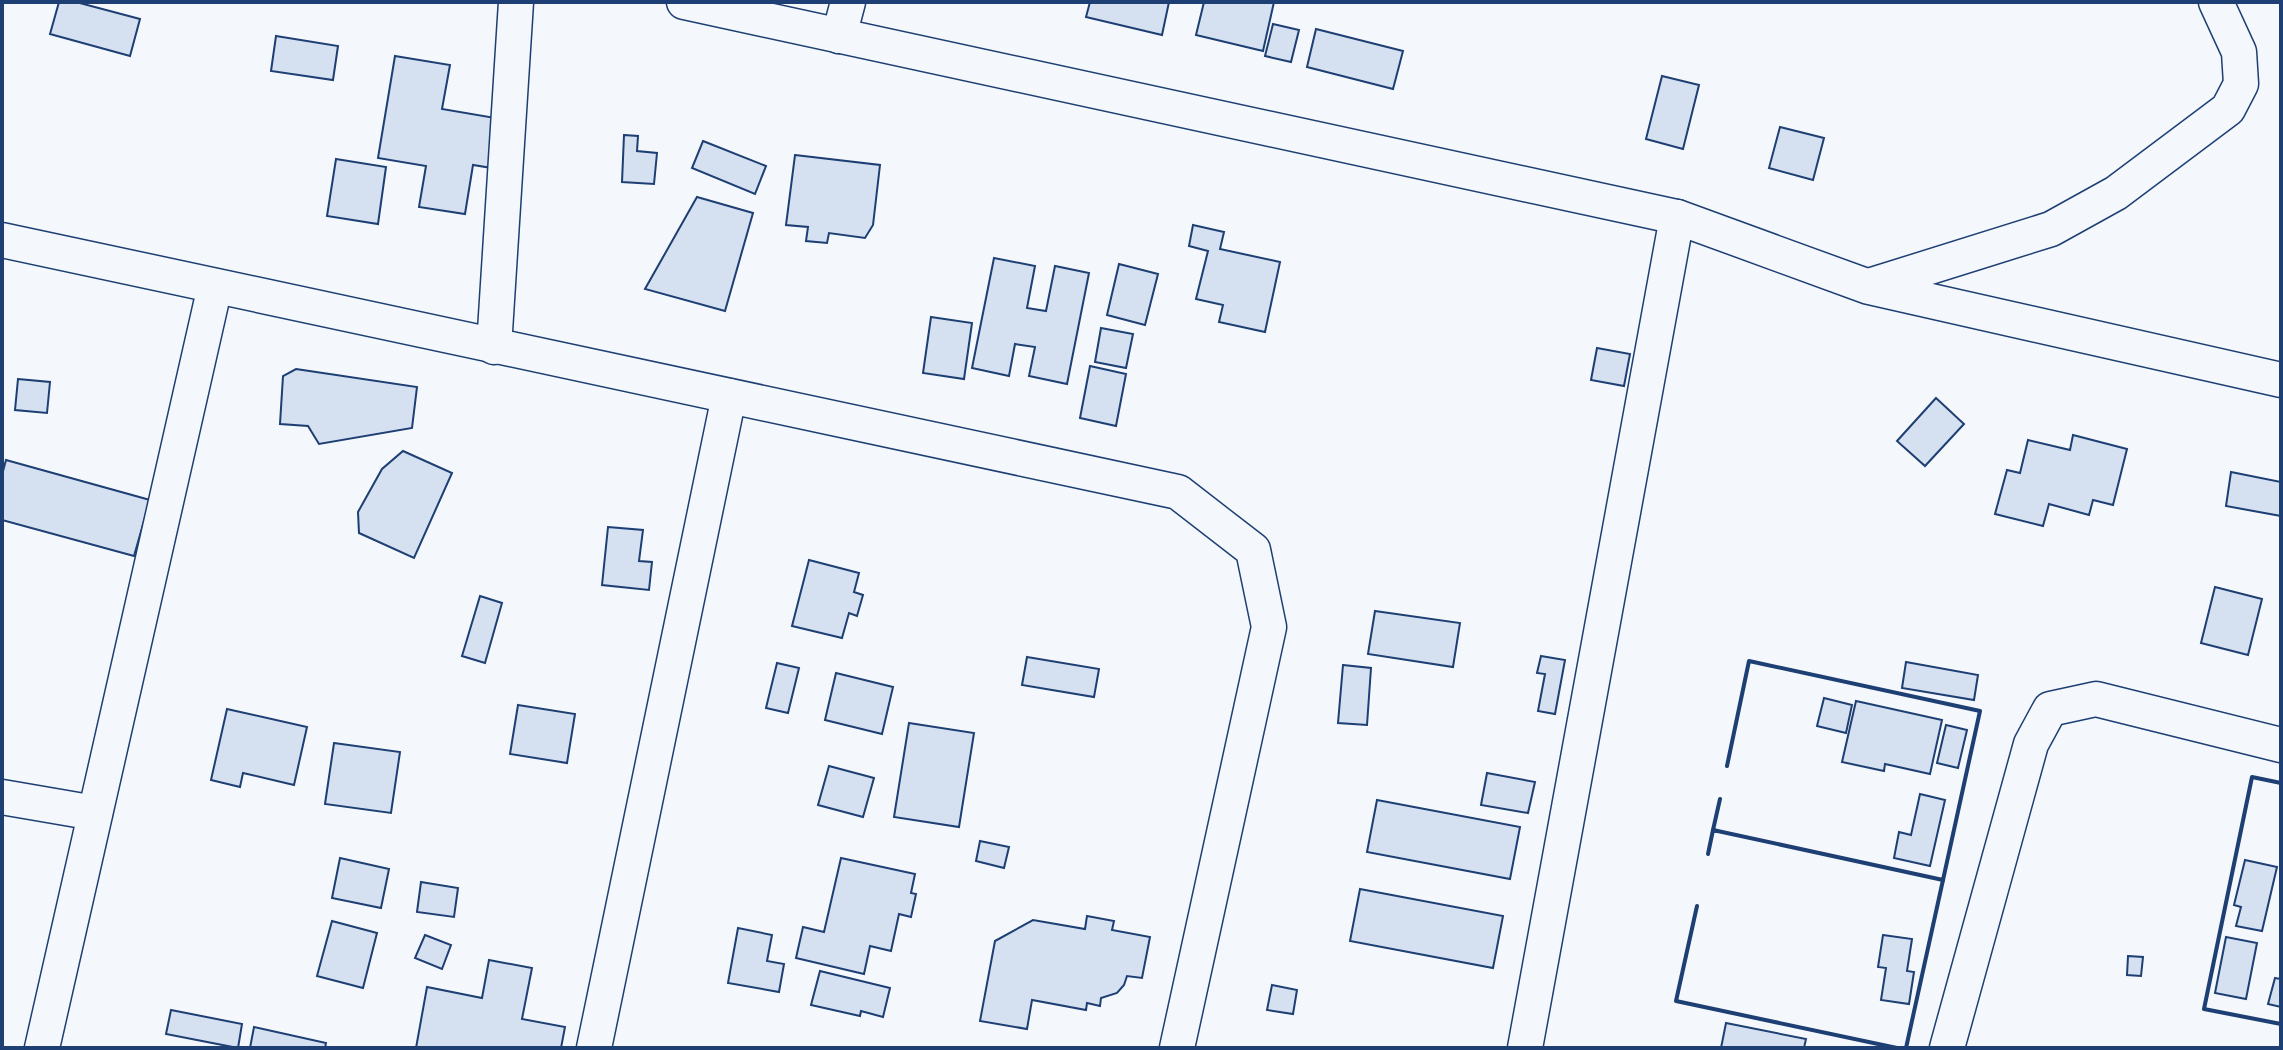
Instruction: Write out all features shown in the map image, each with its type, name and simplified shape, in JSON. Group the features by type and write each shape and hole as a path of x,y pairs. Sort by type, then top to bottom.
{"street":[{"path":"494,347 516,2"},
{"path":"684,2 1677,217 1869,287 2281,380"},
{"path":"839,36 848,2"},
{"path":"1869,287 2051,229 2116,193 2228,109 2241,84 2239,52 2216,2"},
{"path":"1525,1048 1677,217"},
{"path":"2,240 1178,492 1253,550 1269,627 1177,1048"},
{"path":"42,1048 215,286"},
{"path":"594,1048 729,396"},
{"path":"1947,1048 2031,744 2050,709 2096,699 2281,745"},
{"path":"2,797 95,813"}],"building":[{"path":"59,2 76,2 140,19 130,56 50,34"},
{"path":"1090,2 1169,2 1162,35 1086,17"},
{"path":"1204,2 1274,2 1263,51 1196,35"},
{"path":"1273,24 1299,30 1291,62 1265,56"},
{"path":"1316,29 1403,51 1393,89 1307,67"},
{"path":"276,36 338,46 333,80 271,71"},
{"path":"395,56 450,65 442,109 507,120 498,169 473,165 465,214 419,207 426,166 378,158"},
{"path":"1662,76 1699,85 1683,149 1646,139"},
{"path":"1780,127 1824,138 1813,180 1769,168"},
{"path":"624,135 638,136 637,151 657,153 654,184 622,182"},
{"path":"703,141 766,166 755,194 692,168"},
{"path":"795,155 880,165 873,225 865,238 829,233 827,243 806,241 808,227 786,225"},
{"path":"336,159 386,167 378,224 327,216"},
{"path":"697,197 753,213 725,311 645,289"},
{"path":"1193,225 1224,232 1220,249 1280,262 1265,332 1219,322 1223,305 1196,299 1208,251 1189,246"},
{"path":"994,258 1035,266 1027,308 1046,311 1055,266 1089,273 1067,384 1029,376 1035,347 1015,344 1009,376 972,368"},
{"path":"1119,264 1158,274 1145,325 1107,315"},
{"path":"931,317 972,323 964,379 923,373"},
{"path":"1101,328 1133,334 1126,368 1095,362"},
{"path":"1597,348 1630,354 1624,386 1591,380"},
{"path":"1090,366 1126,374 1116,426 1080,418"},
{"path":"296,369 417,387 412,428 319,444 308,426 280,424 283,376"},
{"path":"18,379 50,382 47,413 15,410"},
{"path":"1936,398 1964,424 1925,466 1897,441"},
{"path":"2073,435 2127,449 2113,505 2093,500 2089,515 2049,504 2043,526 1995,514 2007,470 2020,473 2028,440 2070,450"},
{"path":"403,451 452,473 414,558 359,533 358,512 382,469"},
{"path":"6,460 150,500 134,556 2,520 2,475"},
{"path":"2231,472 2281,482 2281,516 2226,506"},
{"path":"608,527 643,530 639,561 652,562 649,590 602,585"},
{"path":"809,560 859,573 854,592 863,595 857,616 849,613 842,638 792,626"},
{"path":"2215,587 2262,599 2248,655 2201,643"},
{"path":"480,596 502,603 485,663 462,656"},
{"path":"1375,611 1460,623 1453,667 1368,654"},
{"path":"1541,656 1565,660 1555,714 1538,711 1545,674 1537,673"},
{"path":"1027,657 1099,669 1094,697 1022,685"},
{"path":"1906,662 1978,675 1974,700 1902,688"},
{"path":"777,663 799,668 788,713 766,708"},
{"path":"1343,665 1371,668 1367,725 1338,723"},
{"path":"836,673 893,687 882,734 825,720"},
{"path":"1824,698 1852,705 1846,733 1817,726"},
{"path":"1856,701 1942,720 1930,774 1885,764 1884,771 1842,762"},
{"path":"518,705 575,714 567,763 510,754"},
{"path":"227,709 307,727 294,785 243,773 240,787 211,780"},
{"path":"909,723 974,733 959,827 894,817"},
{"path":"1946,725 1967,730 1958,768 1937,763"},
{"path":"334,743 400,752 391,813 325,804"},
{"path":"829,766 874,778 863,817 818,805"},
{"path":"1487,773 1535,782 1528,813 1481,805"},
{"path":"1920,794 1945,800 1930,866 1894,858 1899,832 1911,835"},
{"path":"1377,800 1520,827 1510,879 1367,852"},
{"path":"980,841 1009,847 1004,868 976,861"},
{"path":"340,858 389,869 381,908 332,898"},
{"path":"841,858 915,874 911,893 916,894 911,917 899,914 891,951 870,946 864,974 796,958 803,927 824,932"},
{"path":"2245,860 2277,867 2262,931 2236,926 2241,907 2234,905"},
{"path":"421,882 458,888 454,917 417,912"},
{"path":"1360,889 1503,916 1493,968 1350,941"},
{"path":"1087,916 1114,921 1112,930 1150,937 1142,978 1127,976 1117,993 1101,998 1100,1006 1087,1003 1086,1010 1032,1000 1027,1029 980,1021 995,941 1033,920 1085,929"},
{"path":"332,921 377,933 363,988 317,976"},
{"path":"738,928 772,935 767,961 784,964 779,992 728,983"},
{"path":"425,935 451,945 442,969 415,958"},
{"path":"1883,935 1912,939 1907,971 1914,972 1909,1004 1881,1000 1886,968 1878,967"},
{"path":"2226,937 2257,943 2246,999 2215,993"},
{"path":"2128,956 2143,957 2141,976 2127,975"},
{"path":"489,960 532,968 522,1019 565,1027 561,1048 416,1048 427,987 482,998"},
{"path":"820,971 890,988 883,1017 861,1011 860,1016 811,1005"},
{"path":"2275,978 2281,979 2281,1007 2268,1004"},
{"path":"1272,985 1297,990 1293,1014 1267,1010"},
{"path":"171,1010 242,1024 238,1048 166,1034"},
{"path":"1726,1023 1806,1039 1804,1048 1721,1048"},
{"path":"254,1027 326,1043 325,1048 250,1048"}],"wall":[{"path":"1720,799 1713,830 1943,880 1980,711 1749,661 1727,766"},
{"path":"2281,783 2252,777 2204,1009 2281,1024"},
{"path":"1708,854 1713,830 1716,831"},
{"path":"1906,1048 1943,880"},
{"path":"1697,906 1676,1001 1897,1048"}]}
